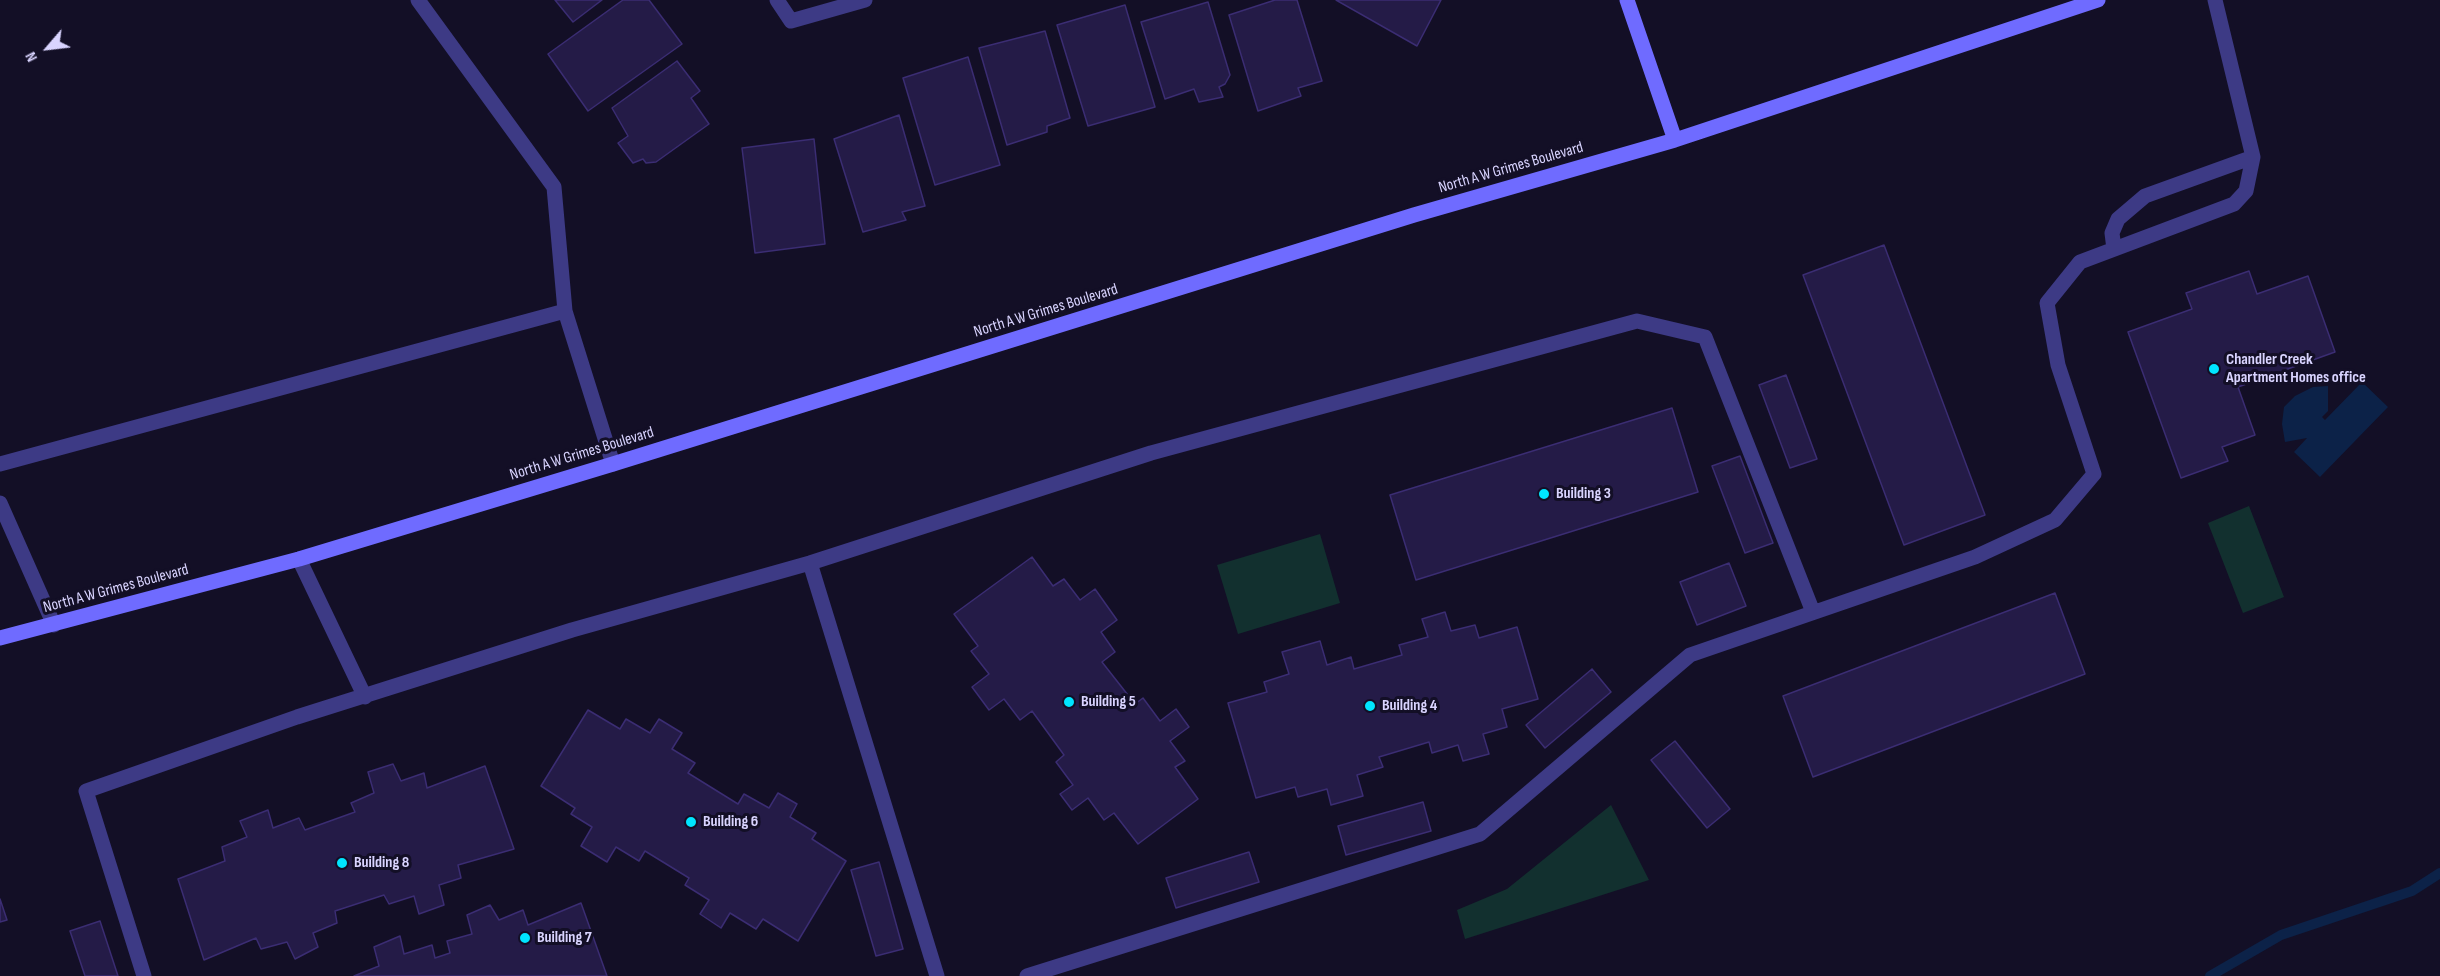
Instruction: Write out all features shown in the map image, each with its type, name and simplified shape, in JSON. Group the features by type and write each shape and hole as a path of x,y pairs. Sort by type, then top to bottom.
{"main road":[{"path":"1627,0 1675,140"},
{"name":"North A W Grimes Boulevard","path":"0,638 299,559 613,464 1402,219 1675,140 2098,0"}],"street":[{"path":"418,0 554,187 565,311 613,464"},
{"path":"777,0 792,21 865,0"},
{"path":"1027,976 1479,834 1690,655 1975,557 2055,520 2094,474 2058,365 2047,303 2080,262 2234,204 2246,191 2253,157 2215,0"},
{"path":"2114,249 2112,233 2118,219 2145,196 2253,157"},
{"path":"0,464 565,311"},
{"path":"144,976 86,791 297,717 572,630 810,563 1151,453 1637,321 1705,337 1813,612"},
{"path":"0,503 54,625"},
{"path":"299,559 365,697"},
{"path":"810,563 937,976"}],"green space":[{"path":"2249,506 2284,597 2243,613 2208,523"},
{"path":"1320,534 1340,603 1238,634 1217,565"},
{"path":"1611,805 1649,880 1465,939 1457,910 1507,889"}],"water":[{"path":"2362,382 2388,407 2320,477 2294,452 2307,438 2285,442 2282,424 2284,407 2295,396 2313,387 2328,386 2328,411 2322,417 2325,420"}],"building":[{"path":"555,0 602,0 573,22"},
{"path":"623,0 649,0 682,44 588,111 548,54"},
{"path":"1275,0 1297,0 1322,81 1298,88 1301,96 1258,111 1229,15"},
{"path":"1336,0 1441,0 1417,46"},
{"path":"1208,2 1230,75 1225,84 1219,87 1223,97 1199,102 1194,89 1165,99 1141,22"},
{"path":"1125,5 1155,107 1088,126 1057,25"},
{"path":"1045,31 1070,118 1047,126 1047,132 1007,145 979,48"},
{"path":"968,57 1000,165 935,185 903,78"},
{"path":"677,61 700,91 691,98 709,124 656,162 646,163 643,159 633,163 618,143 628,136 612,108"},
{"path":"899,115 925,206 902,212 906,220 863,232 834,139"},
{"path":"814,139 825,244 755,253 742,148"},
{"path":"1884,245 1985,515 1904,545 1803,275"},
{"name":"Chandler Creek Apartment Homes office","path":"2249,271 2257,294 2308,276 2335,352 2238,387 2255,435 2222,447 2228,461 2181,478 2128,332 2192,309 2186,293"},
{"path":"1786,375 1817,459 1790,468 1759,385"},
{"name":"Building 3","path":"1672,408 1698,492 1416,580 1390,495"},
{"path":"1740,456 1773,543 1745,553 1712,466"},
{"name":"Building 5","path":"1032,557 1053,586 1064,579 1080,600 1095,589 1117,620 1101,632 1115,652 1102,662 1135,704 1143,698 1160,721 1176,709 1189,727 1170,741 1185,761 1175,767 1198,799 1138,844 1114,813 1104,820 1088,798 1072,810 1060,794 1073,785 1056,762 1064,755 1032,711 1020,720 1004,699 989,710 972,687 989,674 971,651 978,646 954,614"},
{"path":"1729,563 1746,606 1697,625 1680,582"},
{"path":"2055,593 2085,674 1813,777 1783,696"},
{"name":"Building 4","path":"1445,612 1451,631 1475,625 1479,638 1517,627 1538,699 1502,709 1507,727 1483,734 1489,754 1463,761 1458,745 1432,753 1429,742 1379,757 1383,767 1357,775 1363,796 1331,805 1327,789 1298,797 1295,787 1256,798 1228,703 1267,692 1264,682 1289,674 1282,652 1320,641 1327,665 1351,657 1354,669 1402,655 1399,645 1428,637 1422,619"},
{"path":"1592,669 1611,692 1545,748 1526,725"},
{"name":"Building 6","path":"588,710 620,729 626,719 650,733 659,719 682,733 672,749 695,763 688,773 738,804 744,794 769,808 778,793 797,804 790,817 816,833 812,839 846,861 798,941 763,919 756,929 730,913 721,928 700,914 709,900 685,885 689,878 645,851 639,861 616,847 607,862 581,846 592,827 571,814 575,808 541,786"},
{"path":"1675,741 1730,809 1707,828 1651,760"},
{"name":"Building 8","path":"393,764 401,781 424,773 427,788 485,766 514,849 458,865 461,878 439,885 444,905 419,914 414,896 389,904 384,895 335,911 337,923 313,933 318,947 295,959 287,942 261,949 256,938 204,960 178,879 225,861 222,847 247,837 240,821 268,810 273,828 299,818 305,830 355,812 351,803 374,793 368,772"},
{"path":"1423,802 1431,831 1346,855 1338,826"},
{"path":"1249,852 1259,882 1176,908 1166,878"},
{"path":"879,862 903,949 876,956 851,870"},
{"path":"0,899 7,920 0,922"},
{"name":"Building 7","path":"581,903 607,976 354,976 379,966 374,947 400,936 404,954 432,945 435,958 450,953 447,941 472,934 467,915 490,905 499,920 523,910 528,925"},
{"path":"100,921 118,976 85,976 70,931"}],"waterway":[{"path":"2210,976 2281,935 2412,891 2440,873"}],"place":[{"name":"Chandler Creek Apartment Homes office","path":"2214,369"},
{"name":"Building 3","path":"1544,494"},
{"name":"Building 5","path":"1069,702"},
{"name":"Building 4","path":"1370,706"},
{"name":"Building 6","path":"691,822"},
{"name":"Building 8","path":"342,863"},
{"name":"Building 7","path":"525,938"}]}
